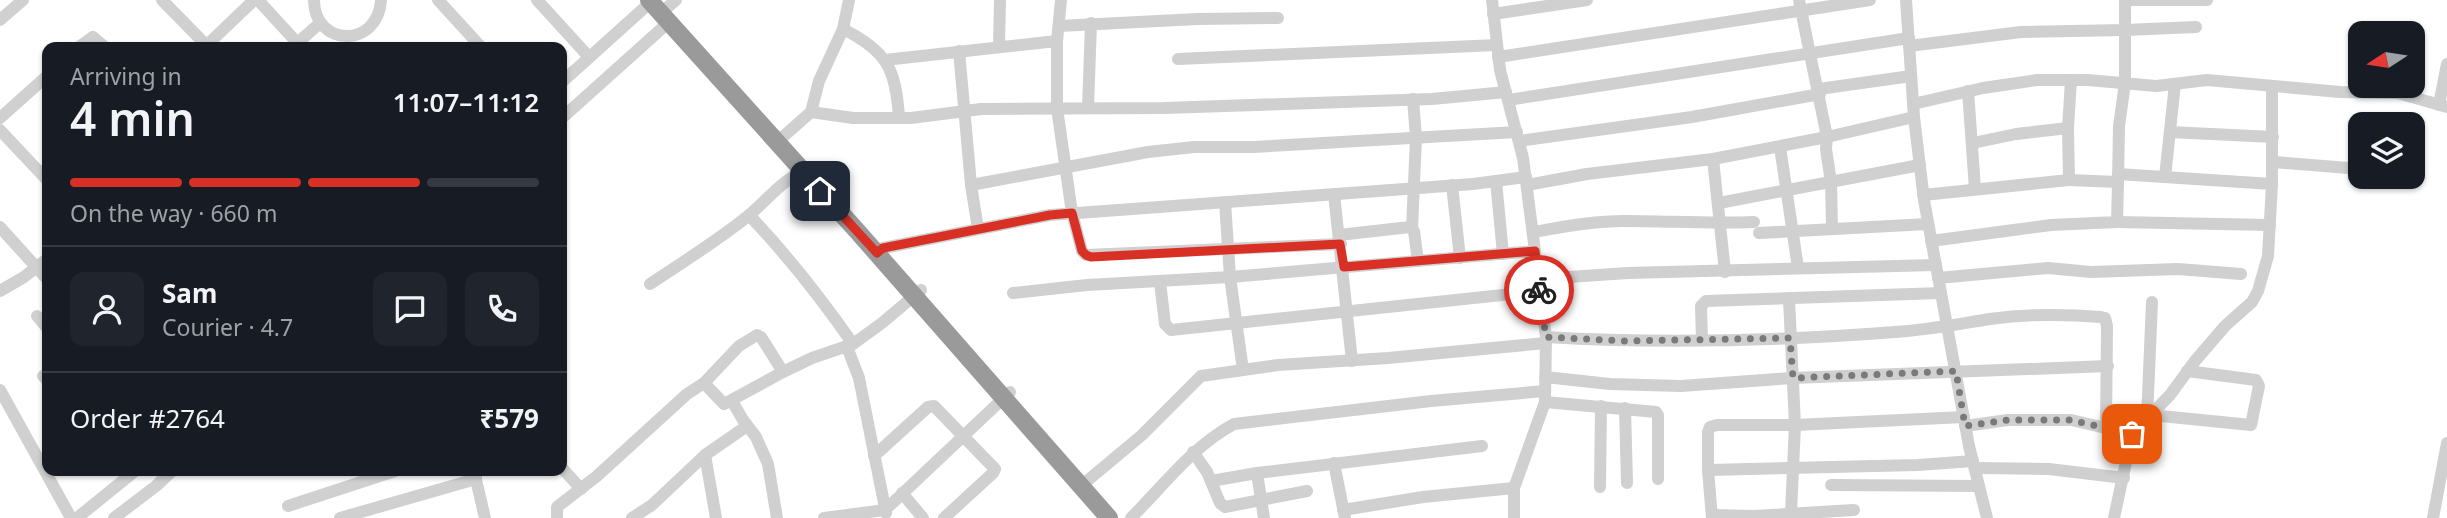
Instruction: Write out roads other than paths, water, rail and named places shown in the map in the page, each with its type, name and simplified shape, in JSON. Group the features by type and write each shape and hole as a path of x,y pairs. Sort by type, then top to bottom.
{"highway":[{"path":"661,5 1007,395 1084,483 1110,518"},
{"path":"780,140 802,171 880,251"},
{"path":"1084,483 1121,518"}],"street":[{"path":"0,20 23,0"},
{"path":"162,0 203,42"},
{"path":"211,42 256,0 293,42"},
{"path":"314,0 314,10 320,23 335,34 353,37 369,29 380,14 381,0"},
{"path":"438,0 476,42"},
{"path":"537,0 589,57"},
{"path":"780,140 811,111 819,81 843,29 849,0"},
{"path":"999,46 1000,0"},
{"path":"1061,0 1057,41 1058,108 1072,213 1082,251 1086,255 1091,257 1228,250 1340,239 1410,227 1412,229"},
{"path":"1492,0 1498,51 1526,181 1546,340 1545,396 1514,488 1514,518"},
{"path":"1493,14 1587,0"},
{"path":"1178,59 1498,51 1800,5 1870,0"},
{"path":"1906,0 1914,117 1923,195 1964,422 1987,518"},
{"path":"2117,222 2119,126 2125,83 2125,0 2207,0"},
{"path":"567,77 589,57 661,5"},
{"path":"567,112 661,5"},
{"path":"1800,5 1827,136 1832,228"},
{"path":"1059,26 1278,18"},
{"path":"301,42 320,23"},
{"path":"1088,108 1091,23"},
{"path":"811,111 852,118 899,118 965,111 1177,108 1507,96 1751,64 1811,52 1909,42 2021,32 2196,27"},
{"path":"843,29 864,40 885,60 893,75 899,118"},
{"path":"885,60 1057,41"},
{"path":"959,51 971,186 978,229"},
{"path":"1913,104 1968,91 2037,80 2156,86 2207,80 2340,92 2398,93 2443,106 2447,64"},
{"path":"971,186 1148,152 1194,147 1518,136 1692,117 1819,91 1911,76"},
{"path":"0,118 42,80"},
{"path":"2068,180 2071,80"},
{"path":"2165,177 2175,84"},
{"path":"2115,518 2132,434 2170,395 2225,326 2252,302 2259,291 2268,256 2274,162 2272,86"},
{"path":"1968,91 1975,190"},
{"path":"1413,99 1416,138 1412,229 1418,261"},
{"path":"880,251 978,229 1072,213 1496,181 1526,181 1713,159 1914,117"},
{"path":"1973,143 2015,134 2068,128"},
{"path":"0,130 42,175"},
{"path":"2170,132 2273,137"},
{"path":"1780,147 1798,268"},
{"path":"1713,159 1725,272"},
{"path":"2274,162 2348,168"},
{"path":"1719,203 1920,165"},
{"path":"650,284 715,242 792,176 802,171"},
{"path":"1923,195 2068,180 2118,178 2165,177 2272,184"},
{"path":"1496,181 1503,254"},
{"path":"1452,185 1460,258"},
{"path":"1334,194 1344,267 1352,361"},
{"path":"1225,202 1230,277 1244,370"},
{"path":"748,215 824,303 850,345 886,514"},
{"path":"1533,232 1577,224 1622,221 1722,224 1793,231 1928,224"},
{"path":"1931,241 2051,225 2117,222 2270,225"},
{"path":"0,227 42,274"},
{"path":"1013,293 1535,251"},
{"path":"0,291 42,263"},
{"path":"1160,282 1165,324 1171,330 1348,311 1628,273 1936,265"},
{"path":"1938,278 2048,268 2091,272 2178,268 2241,274"},
{"path":"704,383 724,404 732,401 812,358 850,345 917,293"},
{"path":"1702,340 1701,306 1706,301 1941,293"},
{"path":"1789,299 1795,425 1791,513"},
{"path":"2149,417 2151,302"},
{"path":"1084,483 1142,435 1201,376 1278,365 1352,361 1546,340 1790,338 1898,332 1991,319 2054,314 2101,317 2105,318 2108,326 2106,427"},
{"path":"37,316 42,322"},
{"path":"557,518 557,507 581,489 687,394 704,383 740,346 757,335 761,337 783,372"},
{"path":"1545,377 1610,384 1681,386 1793,378 2108,366"},
{"path":"2149,417 2251,425 2259,386 2256,380 2187,371"},
{"path":"0,390 42,466"},
{"path":"824,518 886,514 902,493 1007,395"},
{"path":"1131,518 1173,477 1193,452 1234,424 1430,401 1545,396 1601,406 1653,411 1658,415 1658,479"},
{"path":"732,401 757,437 768,464 777,518"},
{"path":"874,456 931,405 934,406 995,469 944,518"},
{"path":"1600,487 1601,406"},
{"path":"1625,408 1627,483"},
{"path":"1854,510 1755,517 1712,517 1708,470 1710,427 2071,420 2132,434"},
{"path":"632,518 652,505 705,455 747,426"},
{"path":"2433,518 2447,443"},
{"path":"1211,481 1482,446"},
{"path":"1193,452 1211,481 1220,503 1225,507 1307,491"},
{"path":"705,455 716,518"},
{"path":"1334,463 1344,514 1423,497 1514,488"},
{"path":"1708,470 1974,464 2124,478"},
{"path":"1257,473 1264,518"},
{"path":"567,474 581,489"},
{"path":"48,476 71,518"},
{"path":"77,518 126,476"},
{"path":"114,518 167,476"},
{"path":"288,506 380,476"},
{"path":"340,518 472,476"},
{"path":"475,476 485,518"},
{"path":"1831,485 1979,486"},
{"path":"902,493 923,518"}]}
